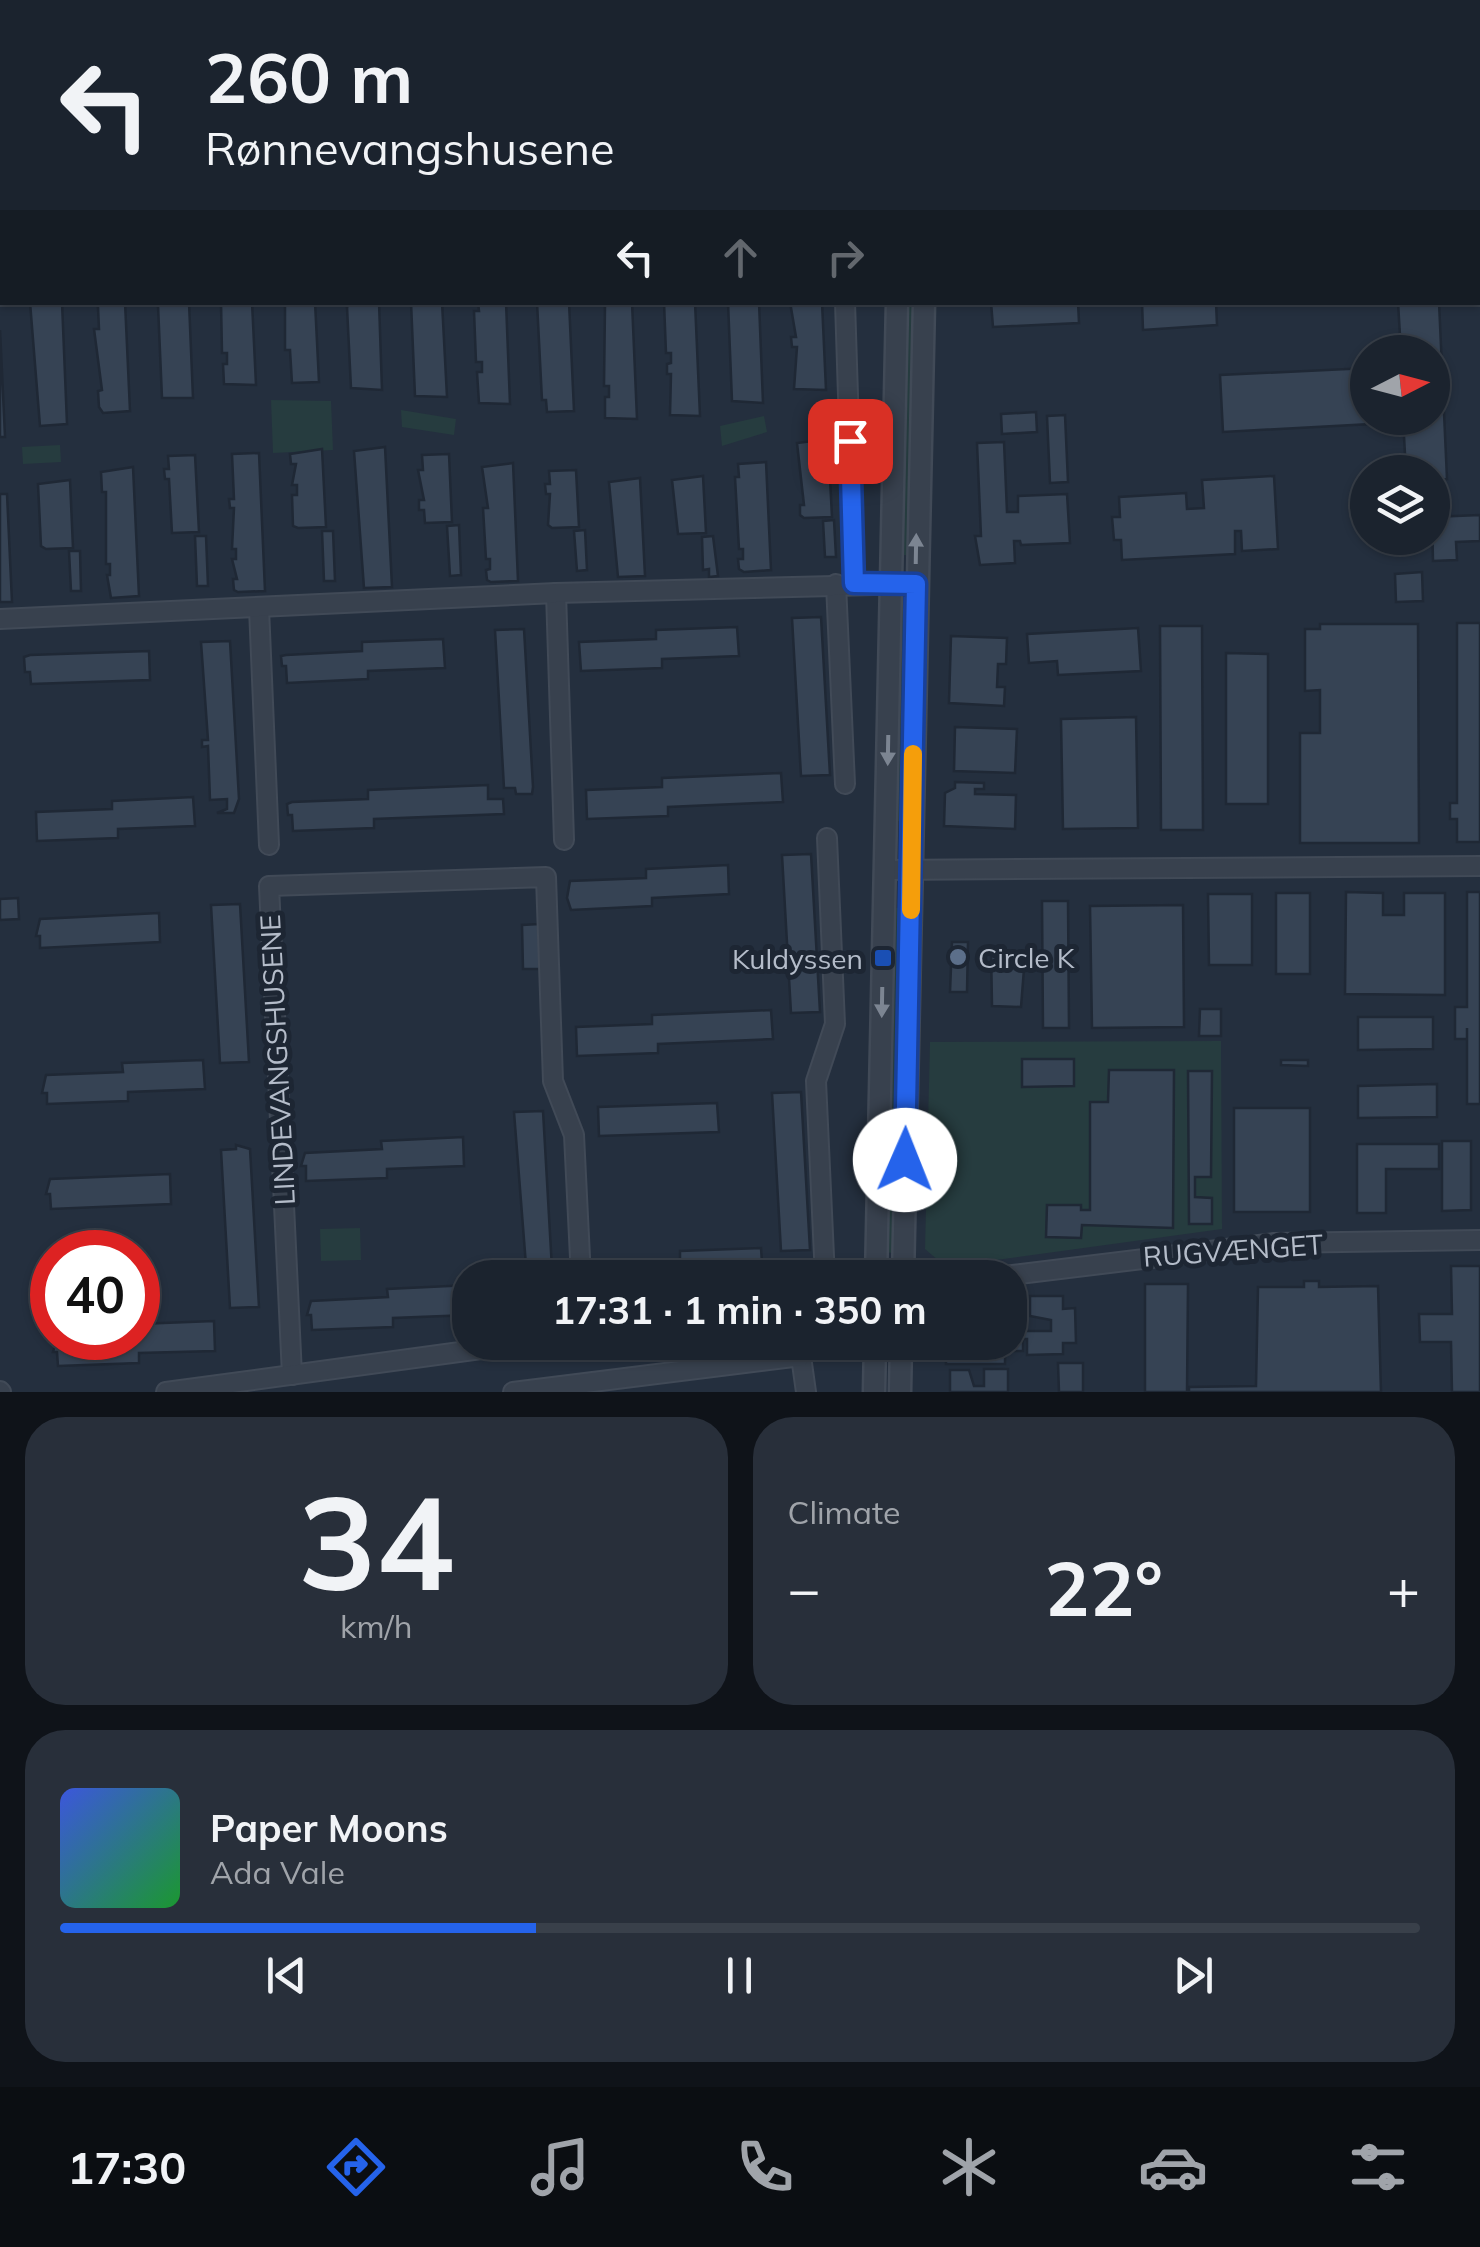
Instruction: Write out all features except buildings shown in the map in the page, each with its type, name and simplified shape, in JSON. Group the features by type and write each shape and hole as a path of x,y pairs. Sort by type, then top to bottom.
{"street":[{"path":"845,784 846,305"},
{"path":"876,1260 897,305"},
{"path":"903,1260 924,305"},
{"path":"0,619 556,593 916,584"},
{"path":"556,593 564,840"},
{"path":"260,608 269,845"},
{"path":"824,1260 816,1080 835,1024 828,838"},
{"path":"885,870 1480,866"},
{"name":"LINDEVANGSHUSENE","path":"292,1375 269,886 546,877 554,1081 574,1135 580,1260"},
{"name":"RUGVÆNGET","path":"1027,1273 1274,1243 1480,1240"},
{"path":"166,1392 452,1353"},
{"path":"512,1392 726,1360"},
{"path":"802,1360 806,1392"},
{"path":"874,1392 875,1360"},
{"path":"900,1392 901,1360"}],"green space":[{"path":"906,305 915,305 909,555 900,555"},
{"path":"271,400 331,401 333,450 273,453"},
{"path":"401,410 456,419 454,435 402,427"},
{"path":"764,416 767,432 722,446 720,426"},
{"path":"60,445 61,462 23,464 22,447"},
{"path":"899,604 908,605 903,821 894,821"},
{"path":"894,908 901,908 892,1253 884,1252"},
{"path":"1221,1041 1222,1229 997,1260 938,1260 925,1249 930,1042"},
{"path":"360,1228 361,1260 321,1261 320,1229"}],"slow traffic":[{"path":"911,910 913,754"}],"place":[{"name":"Circle K","path":"958,957"},
{"name":"Kuldyssen","path":"883,958"}],"route":[{"path":"850,441 854,583 916,584 905,1160"}]}
